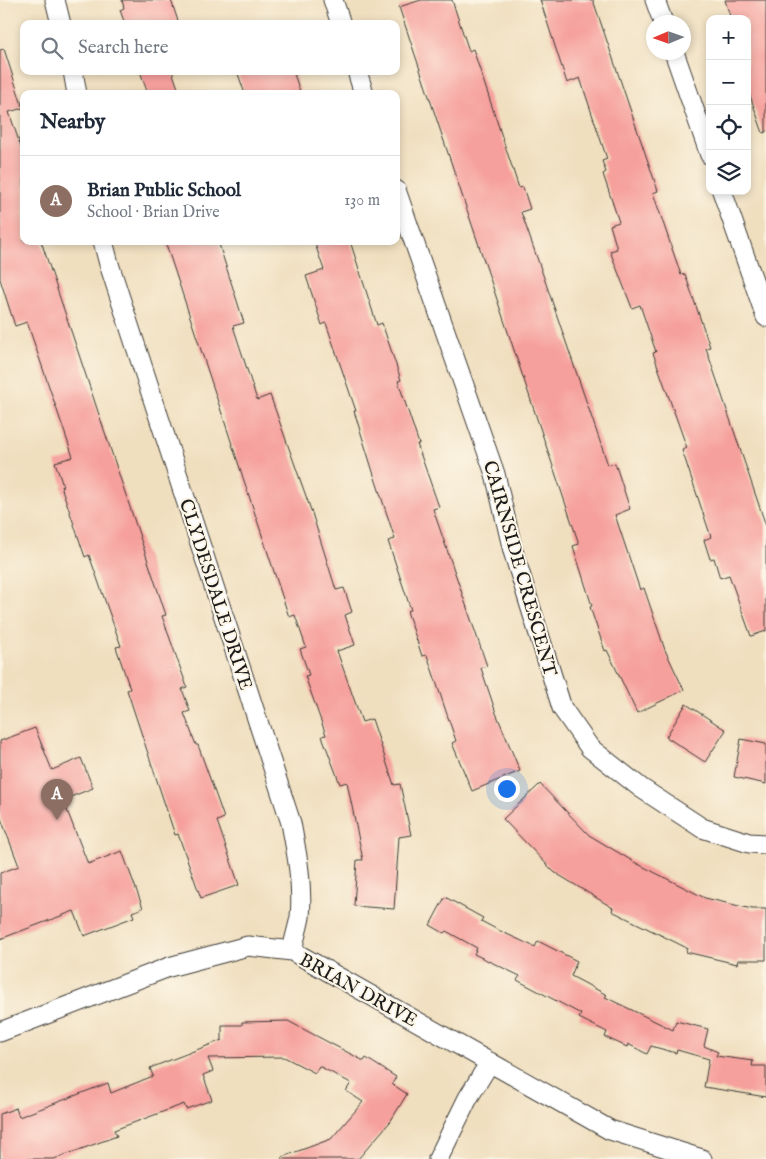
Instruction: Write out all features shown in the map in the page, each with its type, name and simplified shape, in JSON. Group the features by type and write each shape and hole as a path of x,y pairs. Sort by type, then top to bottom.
{"street":[{"path":"55,0 60,20"},
{"path":"333,0 340,20"},
{"path":"655,0 660,15"},
{"path":"677,60 708,150"},
{"path":"74,75 76,90"},
{"path":"358,75 363,90"},
{"path":"723,195 766,317"},
{"name":"CAIRNSIDE CRESCENT","path":"400,201 495,474 513,551 562,708 590,748 641,788 702,828 749,843 766,844"},
{"name":"CLYDESDALE DRIVE","path":"104,245 292,823 299,867 300,917 292,951"},
{"name":"BRIAN DRIVE","path":"0,1032 178,965 248,946 292,951 610,1130 702,1159"},
{"path":"438,1159 468,1098 490,1062"}],"building":[{"path":"122,0 171,0 178,20 124,20 120,10 124,8"},
{"path":"421,0 452,0 469,51 473,49 519,188 523,187 530,209 521,212 608,465 615,463 630,509 615,515 640,590 644,588 665,650 684,690 637,713 607,650 605,651 590,607 592,606 573,546 579,544 399,7"},
{"path":"540,0 593,0 658,191 653,193 681,275 685,274 710,347 706,348 766,526 766,631 751,636 729,575 720,578 714,558 710,559 704,540 711,537 682,450 687,448 653,353 656,352 640,305 632,308 610,251 617,249 610,225 619,222 603,174 606,172 602,161 607,159 580,78 567,83"},
{"path":"725,0 766,0 766,132 763,133 751,98 751,15 730,15"},
{"path":"4,49 20,99 20,109 9,112 20,144 20,245 42,245 166,615 162,616 187,687 182,689 190,711 184,713 196,745 198,745 224,818 217,821 239,885 201,898 178,834 175,835 127,690 130,689 116,647 121,646 89,555 85,557 61,486 63,486 55,462 73,457 27,322 15,326 0,279 0,50"},
{"path":"141,75 173,75 179,90 147,90"},
{"path":"238,75 294,75 300,90 244,90"},
{"path":"166,245 219,245 244,323 233,326 257,400 270,395 312,513 336,590 344,588 352,612 345,615 355,645 337,651 362,722 372,719 394,785 400,784 411,835 399,837 394,909 354,906 357,860 363,860 347,782 340,784 322,736 326,735 305,676 309,675 300,649 306,647 295,615 289,617"},
{"path":"315,245 351,245 377,325 382,323 401,380 398,381 439,507 433,509 487,666 481,668 496,713 520,771 472,791 452,743 456,741 427,655 422,656 407,611 411,610 388,541 395,539 354,411 356,411 326,323 322,325 306,276 324,270"},
{"path":"686,704 726,730 705,762 666,737"},
{"path":"35,728 52,770 81,758 93,788 63,800 88,864 122,851 143,908 132,912 134,917 84,936 74,911 0,939 0,873 19,866 0,816 0,741"},
{"path":"741,739 766,744 766,784 734,777"},
{"path":"540,784 589,835 634,862 705,898 752,909 766,909 766,960 738,960 737,964 686,952 687,948 612,911 613,908 554,872 503,819"},
{"path":"445,897 483,918 481,921 498,930 535,947 538,941 577,961 571,976 607,995 605,997 673,1030 676,1021 708,1029 704,1046 718,1052 716,1056 753,1061 752,1066 766,1066 766,1097 704,1087 709,1059 677,1050 676,1053 651,1046 647,1054 628,1044 627,1047 605,1037 607,1032 579,1018 581,1014 517,980 520,976 474,954 477,948 446,931 444,933 430,925"},
{"path":"288,1021 364,1061 366,1058 396,1077 392,1084 407,1094 390,1122 358,1159 282,1159 282,1157 331,1139 363,1102 346,1091 351,1083 319,1066 315,1073 284,1057 208,1058 213,1071 203,1075 212,1100 186,1109 184,1104 114,1130 117,1136 54,1159 0,1159 0,1114 16,1108 19,1117 108,1083 111,1093 153,1076 150,1068 222,1040 222,1025 242,1025 242,1022"}],"place":[{"name":"Brian Public School","path":"57,820"}]}
